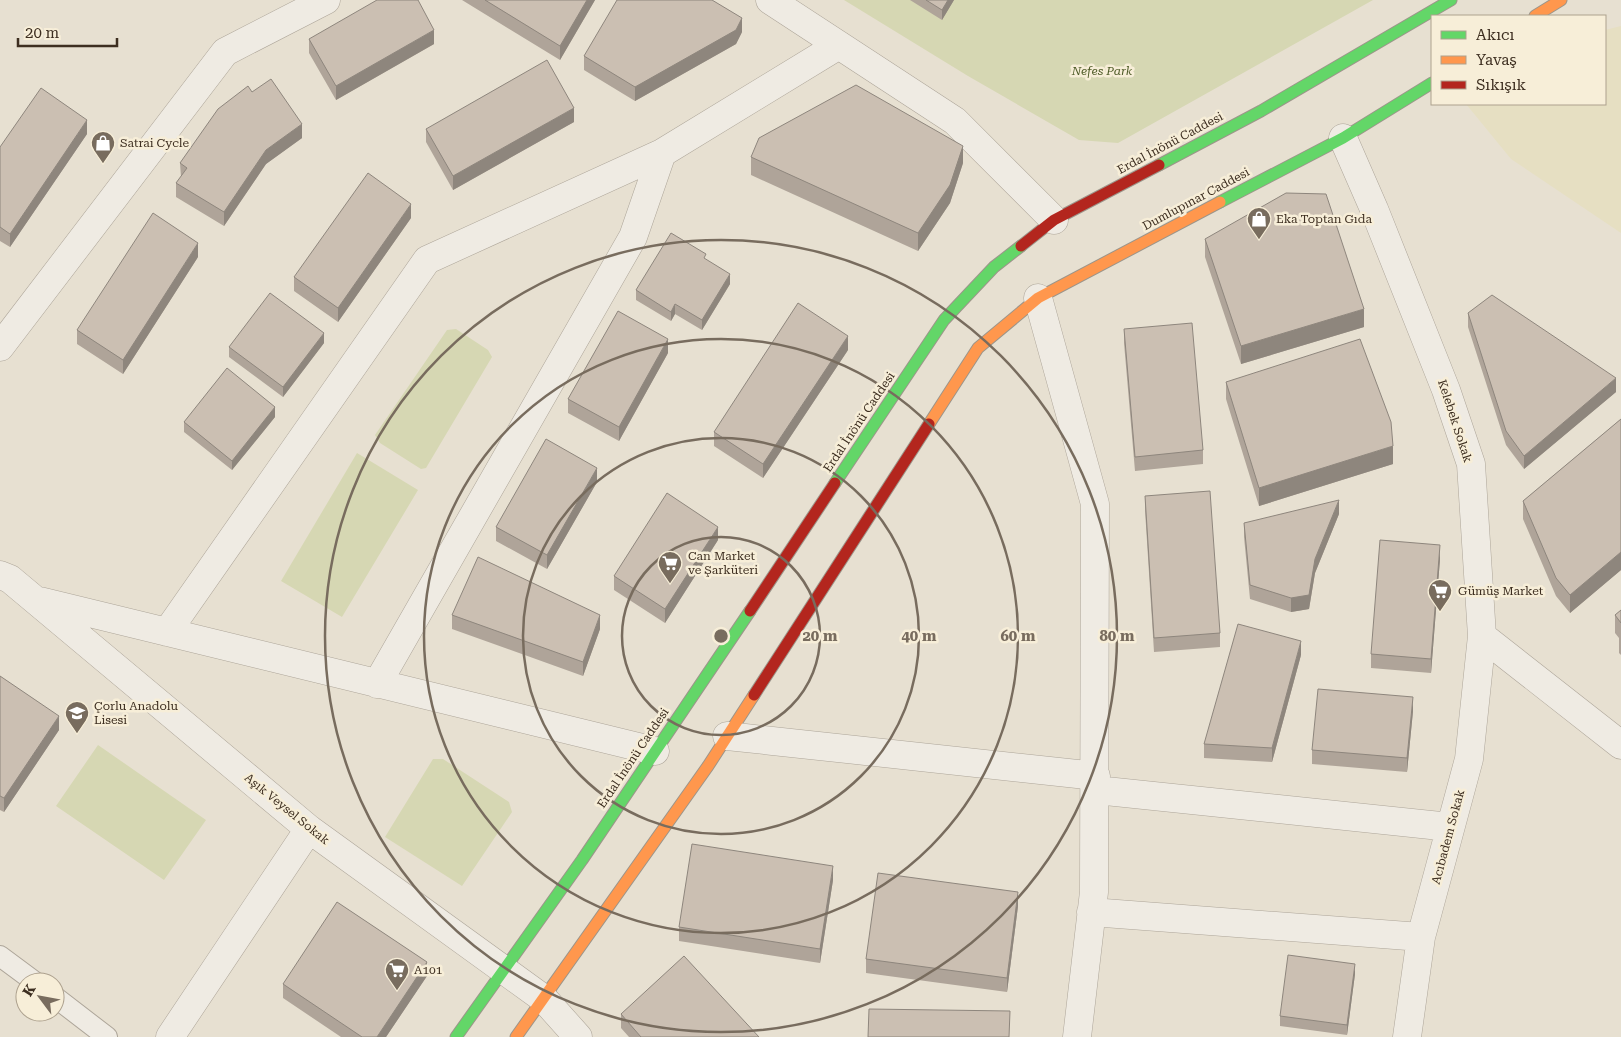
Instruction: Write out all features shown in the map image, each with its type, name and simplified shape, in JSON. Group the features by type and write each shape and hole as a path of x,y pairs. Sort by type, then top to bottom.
{"main road":[{"name":"Erdal İnönü Caddesi","path":"456,1037 505,970 655,751 944,320 994,267 1054,220 1261,111 1451,0"},
{"path":"1537,15 1561,0"},
{"name":"Dumlupınar Caddesi","path":"727,736 978,348 1038,298 1343,138 1431,83"},
{"path":"516,1037 708,766 727,736"}],"street":[{"path":"0,347 225,52 326,0"},
{"path":"770,0 955,121 1054,220"},
{"path":"166,632 427,260 662,153 839,46"},
{"name":"Kelebek Sokak","path":"1343,138 1374,209 1443,381 1471,464 1482,636"},
{"path":"377,684 633,237 662,153"},
{"path":"1038,298 1095,504 1096,783 1094,892 1077,1037"},
{"name":"Aşık Veysel Sokak","path":"0,575 10,579 309,829 544,999 578,1037"},
{"path":"34,599 655,751"},
{"path":"1482,636 1621,745"},
{"name":"Acıbadem Sokak","path":"1407,1037 1421,937 1469,759 1482,636"},
{"path":"727,736 1450,827"},
{"path":"170,1037 309,829"},
{"path":"1091,912 1421,937"}],"lane":[{"path":"0,956 22,972"},
{"path":"65,1005 107,1037"}],"shaded area":[{"path":"1621,26 1621,233 1511,159 1467,105 1606,105 1606,30"}],"green space":[{"name":"Nefes Park","path":"844,0 1373,0 1118,143 1079,140 968,76"},
{"path":"456,329 488,350 492,357 426,468 421,469 380,443 375,435 447,330"},
{"path":"357,453 418,490 342,617 281,581"},
{"path":"98,745 206,820 164,880 56,806"},
{"path":"433,759 443,759 509,802 512,812 462,886 385,837"}],"building":[{"path":"377,0 418,0 434,30 336,86 309,39"},
{"path":"485,0 587,0 560,46"},
{"path":"617,0 712,0 742,18 736,30 635,87 584,56"},
{"path":"926,0 948,0 942,10"},
{"path":"547,60 574,108 453,176 426,129"},
{"path":"271,79 302,124 266,150 224,212 176,183 187,168 180,163 218,109 248,86 252,92"},
{"path":"856,85 963,146 950,185 918,233 751,157 759,138"},
{"path":"41,88 87,120 10,234 0,227 0,147"},
{"path":"368,173 411,204 338,308 294,277"},
{"path":"1286,193 1326,194 1364,309 1241,346 1205,239"},
{"path":"153,213 198,243 123,360 77,330"},
{"path":"671,233 706,254 704,258 730,274 702,320 675,304 671,312 636,290"},
{"path":"270,293 324,333 283,387 229,347"},
{"path":"1492,295 1616,378 1524,456 1506,431 1468,313"},
{"path":"798,303 848,336 763,464 714,432"},
{"path":"618,311 668,339 619,427 568,399"},
{"path":"1192,323 1203,450 1135,457 1124,329"},
{"path":"1360,339 1391,422 1393,446 1259,488 1226,382"},
{"path":"227,368 275,407 232,461 184,422"},
{"path":"1621,419 1621,552 1570,595 1556,578 1523,501"},
{"path":"546,439 597,468 547,555 496,527"},
{"path":"1210,491 1220,633 1154,638 1145,496"},
{"path":"667,493 718,527 665,609 614,576"},
{"path":"1339,500 1315,559 1309,595 1291,598 1250,585 1244,523"},
{"path":"1380,540 1440,545 1431,659 1371,654"},
{"path":"478,557 600,615 583,662 452,615"},
{"path":"1621,610 1621,623 1615,615"},
{"path":"1238,624 1301,641 1272,748 1204,744"},
{"path":"0,676 59,716 4,798 0,796"},
{"path":"1318,689 1413,697 1407,758 1312,750"},
{"path":"692,844 833,866 820,949 679,927"},
{"path":"878,873 1018,892 1007,978 866,959"},
{"path":"337,902 427,962 377,1037 362,1037 283,984"},
{"path":"1288,955 1355,964 1347,1025 1280,1016"},
{"path":"684,956 759,1037 641,1037 621,1014"},
{"path":"869,1009 1010,1011 1009,1037 868,1037"}],"traffic: fast":[{"path":"1159,165 1261,111 1451,0"},
{"path":"1220,202 1343,138 1431,84"},
{"path":"835,483 944,320 994,267 1021,246"},
{"path":"456,1037 582,860 750,611"}],"traffic: slow":[{"path":"1537,15 1561,0"},
{"path":"929,424 978,348 1038,298 1220,202"},
{"path":"516,1037 708,766 754,695"}],"traffic: jam":[{"path":"1021,246 1054,220 1159,165"},
{"path":"754,695 929,424"},
{"path":"750,611 835,483"}],"place":[{"name":"Satrai Cycle","path":"103,164"},
{"name":"Eka Toptan Gıda","path":"1259,240"},
{"name":"Can Market ve Şarküteri","path":"670,584"},
{"name":"Gümüş Market","path":"1440,612"},
{"name":"Çorlu Anadolu Lisesi","path":"77,734"},
{"name":"A101","path":"397,991"}]}
